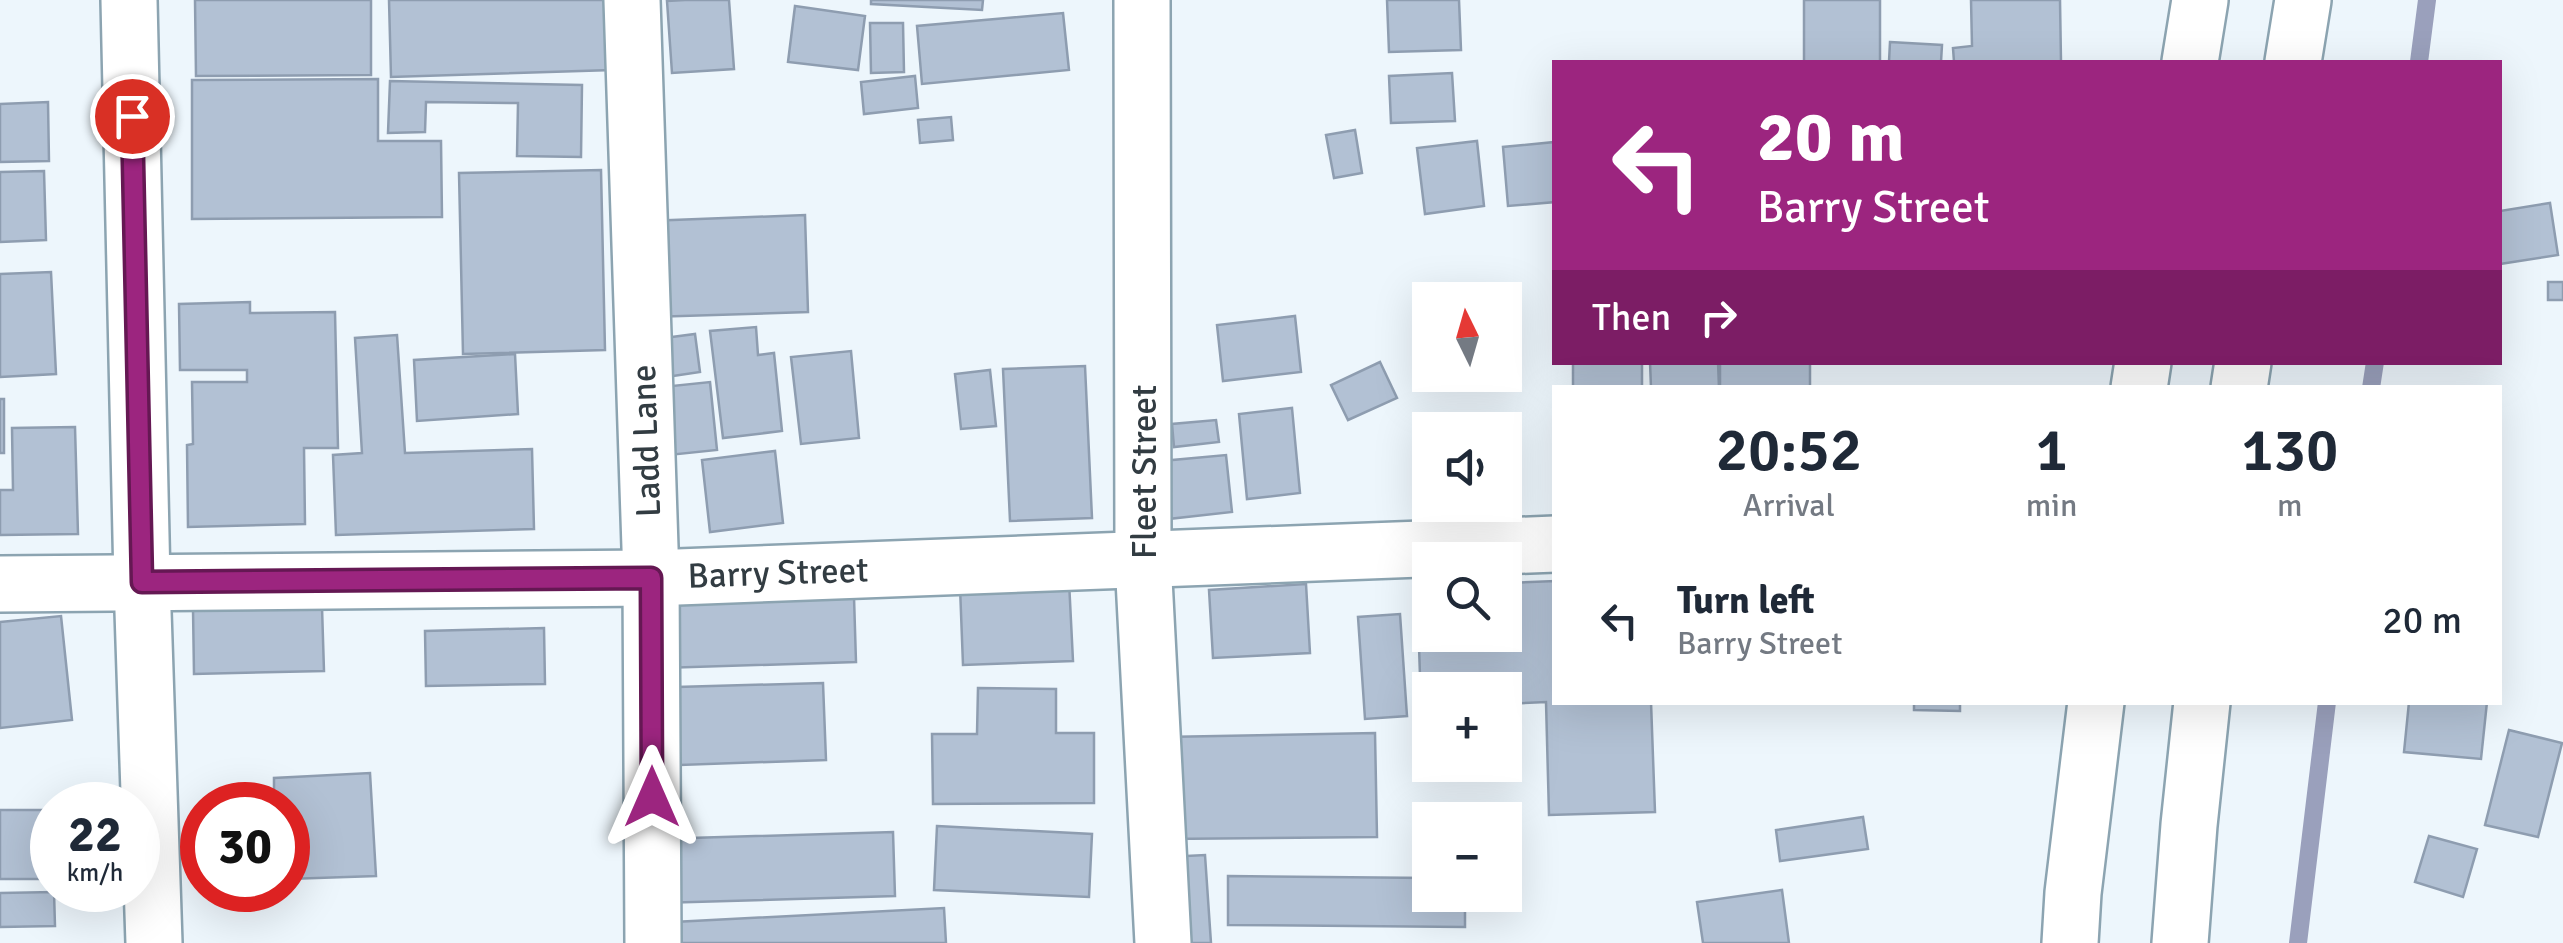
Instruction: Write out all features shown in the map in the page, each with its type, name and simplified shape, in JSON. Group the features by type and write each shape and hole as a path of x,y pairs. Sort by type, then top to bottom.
{"street":[{"path":"129,0 154,943"},
{"name":"Ladd Lane","path":"632,0 651,578 653,943"},
{"name":"Fleet Street","path":"1142,0 1143,560 1164,943"},
{"path":"2190,60 2200,0"},
{"path":"2293,60 2303,0"},
{"name":"Barry Street","path":"0,584 651,578 1552,544"},
{"path":"2070,943 2096,705"},
{"path":"2180,943 2202,705"}],"building":[{"path":"195,0 371,0 371,75 196,76"},
{"path":"389,0 610,0 612,70 391,77"},
{"path":"729,0 734,69 672,73 667,1"},
{"path":"871,0 983,0 982,10 871,4"},
{"path":"1387,0 1459,0 1461,50 1389,52"},
{"path":"1804,0 1880,0 1880,60 1804,60"},
{"path":"1971,0 2060,0 2061,60 1954,60 1953,48 1972,46"},
{"path":"795,6 865,16 858,70 788,62"},
{"path":"1063,13 1069,70 922,84 917,26"},
{"path":"870,23 903,23 904,72 871,73"},
{"path":"1890,42 1942,45 1941,60 1889,60"},
{"path":"1452,73 1455,121 1391,123 1389,76"},
{"path":"915,76 918,108 864,114 861,82"},
{"path":"378,79 378,141 441,141 442,217 192,219 192,80"},
{"path":"390,81 582,85 581,157 517,156 518,103 426,102 425,132 388,133"},
{"path":"48,102 49,161 0,162 0,104"},
{"path":"951,117 953,140 920,143 918,120"},
{"path":"1355,130 1362,173 1334,178 1326,135"},
{"path":"1477,141 1484,206 1425,214 1417,148"},
{"path":"1552,142 1552,202 1508,206 1503,147"},
{"path":"601,170 605,350 463,354 459,173"},
{"path":"44,171 46,240 0,242 0,172"},
{"path":"2550,203 2558,255 2502,264 2502,211"},
{"path":"805,215 808,312 650,317 647,221"},
{"path":"51,272 56,374 0,377 0,274"},
{"path":"2548,282 2563,282 2563,300 2548,300"},
{"path":"250,302 250,313 335,312 338,448 304,448 305,524 188,527 187,445 193,444 192,382 247,382 247,370 180,370 179,304"},
{"path":"1295,316 1301,372 1223,381 1217,325"},
{"path":"756,327 758,355 774,353 782,431 723,438 710,331"},
{"path":"695,334 700,372 646,380 641,341"},
{"path":"397,335 405,453 532,449 534,529 336,535 333,455 362,453 355,338"},
{"path":"851,351 859,438 801,444 791,357"},
{"path":"515,354 518,414 417,421 414,360"},
{"path":"1380,362 1397,398 1348,420 1331,385"},
{"path":"1573,365 1642,365 1642,385 1573,385"},
{"path":"1650,365 1718,365 1719,385 1651,385"},
{"path":"1720,365 1810,365 1810,385 1720,385"},
{"path":"1085,366 1092,518 1010,521 1003,369"},
{"path":"990,370 996,426 961,429 955,374"},
{"path":"710,382 717,450 669,455 662,387"},
{"path":"0,399 4,399 4,453 0,453"},
{"path":"1292,408 1300,493 1247,499 1239,414"},
{"path":"1216,420 1219,442 1174,447 1172,424"},
{"path":"75,427 78,534 0,535 0,490 13,490 12,428"},
{"path":"775,451 783,523 710,532 702,460"},
{"path":"1226,455 1232,512 1168,519 1162,461"},
{"path":"1069,581 1073,661 963,665 960,587"},
{"path":"1552,581 1552,705 1651,705 1655,812 1549,815 1546,702 1522,703 1522,672 1420,672 1419,652 1522,652 1522,582"},
{"path":"1306,584 1310,653 1213,658 1209,590"},
{"path":"854,597 856,662 662,668 660,603"},
{"path":"322,607 324,671 194,674 193,609"},
{"path":"1400,614 1407,716 1365,719 1358,617"},
{"path":"61,616 72,720 0,728 0,622"},
{"path":"544,628 545,684 426,686 425,631"},
{"path":"823,683 826,760 680,765 677,687"},
{"path":"978,688 1056,689 1056,733 1094,733 1094,803 933,804 932,734 977,734"},
{"path":"1914,705 1960,705 1960,711 1914,710"},
{"path":"2409,705 2487,705 2481,759 2404,752"},
{"path":"2509,730 2562,743 2538,837 2485,825"},
{"path":"1375,733 1377,837 1166,839 1164,737"},
{"path":"370,773 376,876 310,878 310,782 274,782 274,778"},
{"path":"0,810 30,810 30,879 0,879"},
{"path":"1863,817 1868,849 1780,861 1776,830"},
{"path":"937,826 1092,834 1089,897 934,890"},
{"path":"893,832 895,896 659,903 657,839"},
{"path":"2429,836 2477,849 2463,897 2415,882"},
{"path":"1205,855 1211,943 1173,943 1167,857"},
{"path":"1228,876 1412,878 1412,912 1465,912 1465,927 1228,925"},
{"path":"1782,890 1789,943 1703,943 1697,902"},
{"path":"30,892 30,912 55,912 55,926 0,927 0,893"},
{"path":"944,908 946,943 656,943 655,923"}],"waterway":[{"path":"2419,60 2427,0"},
{"path":"2371,385 2375,365"},
{"path":"2298,943 2327,705"}],"route":[{"path":"132,116 142,582 651,578 652,797"}]}
